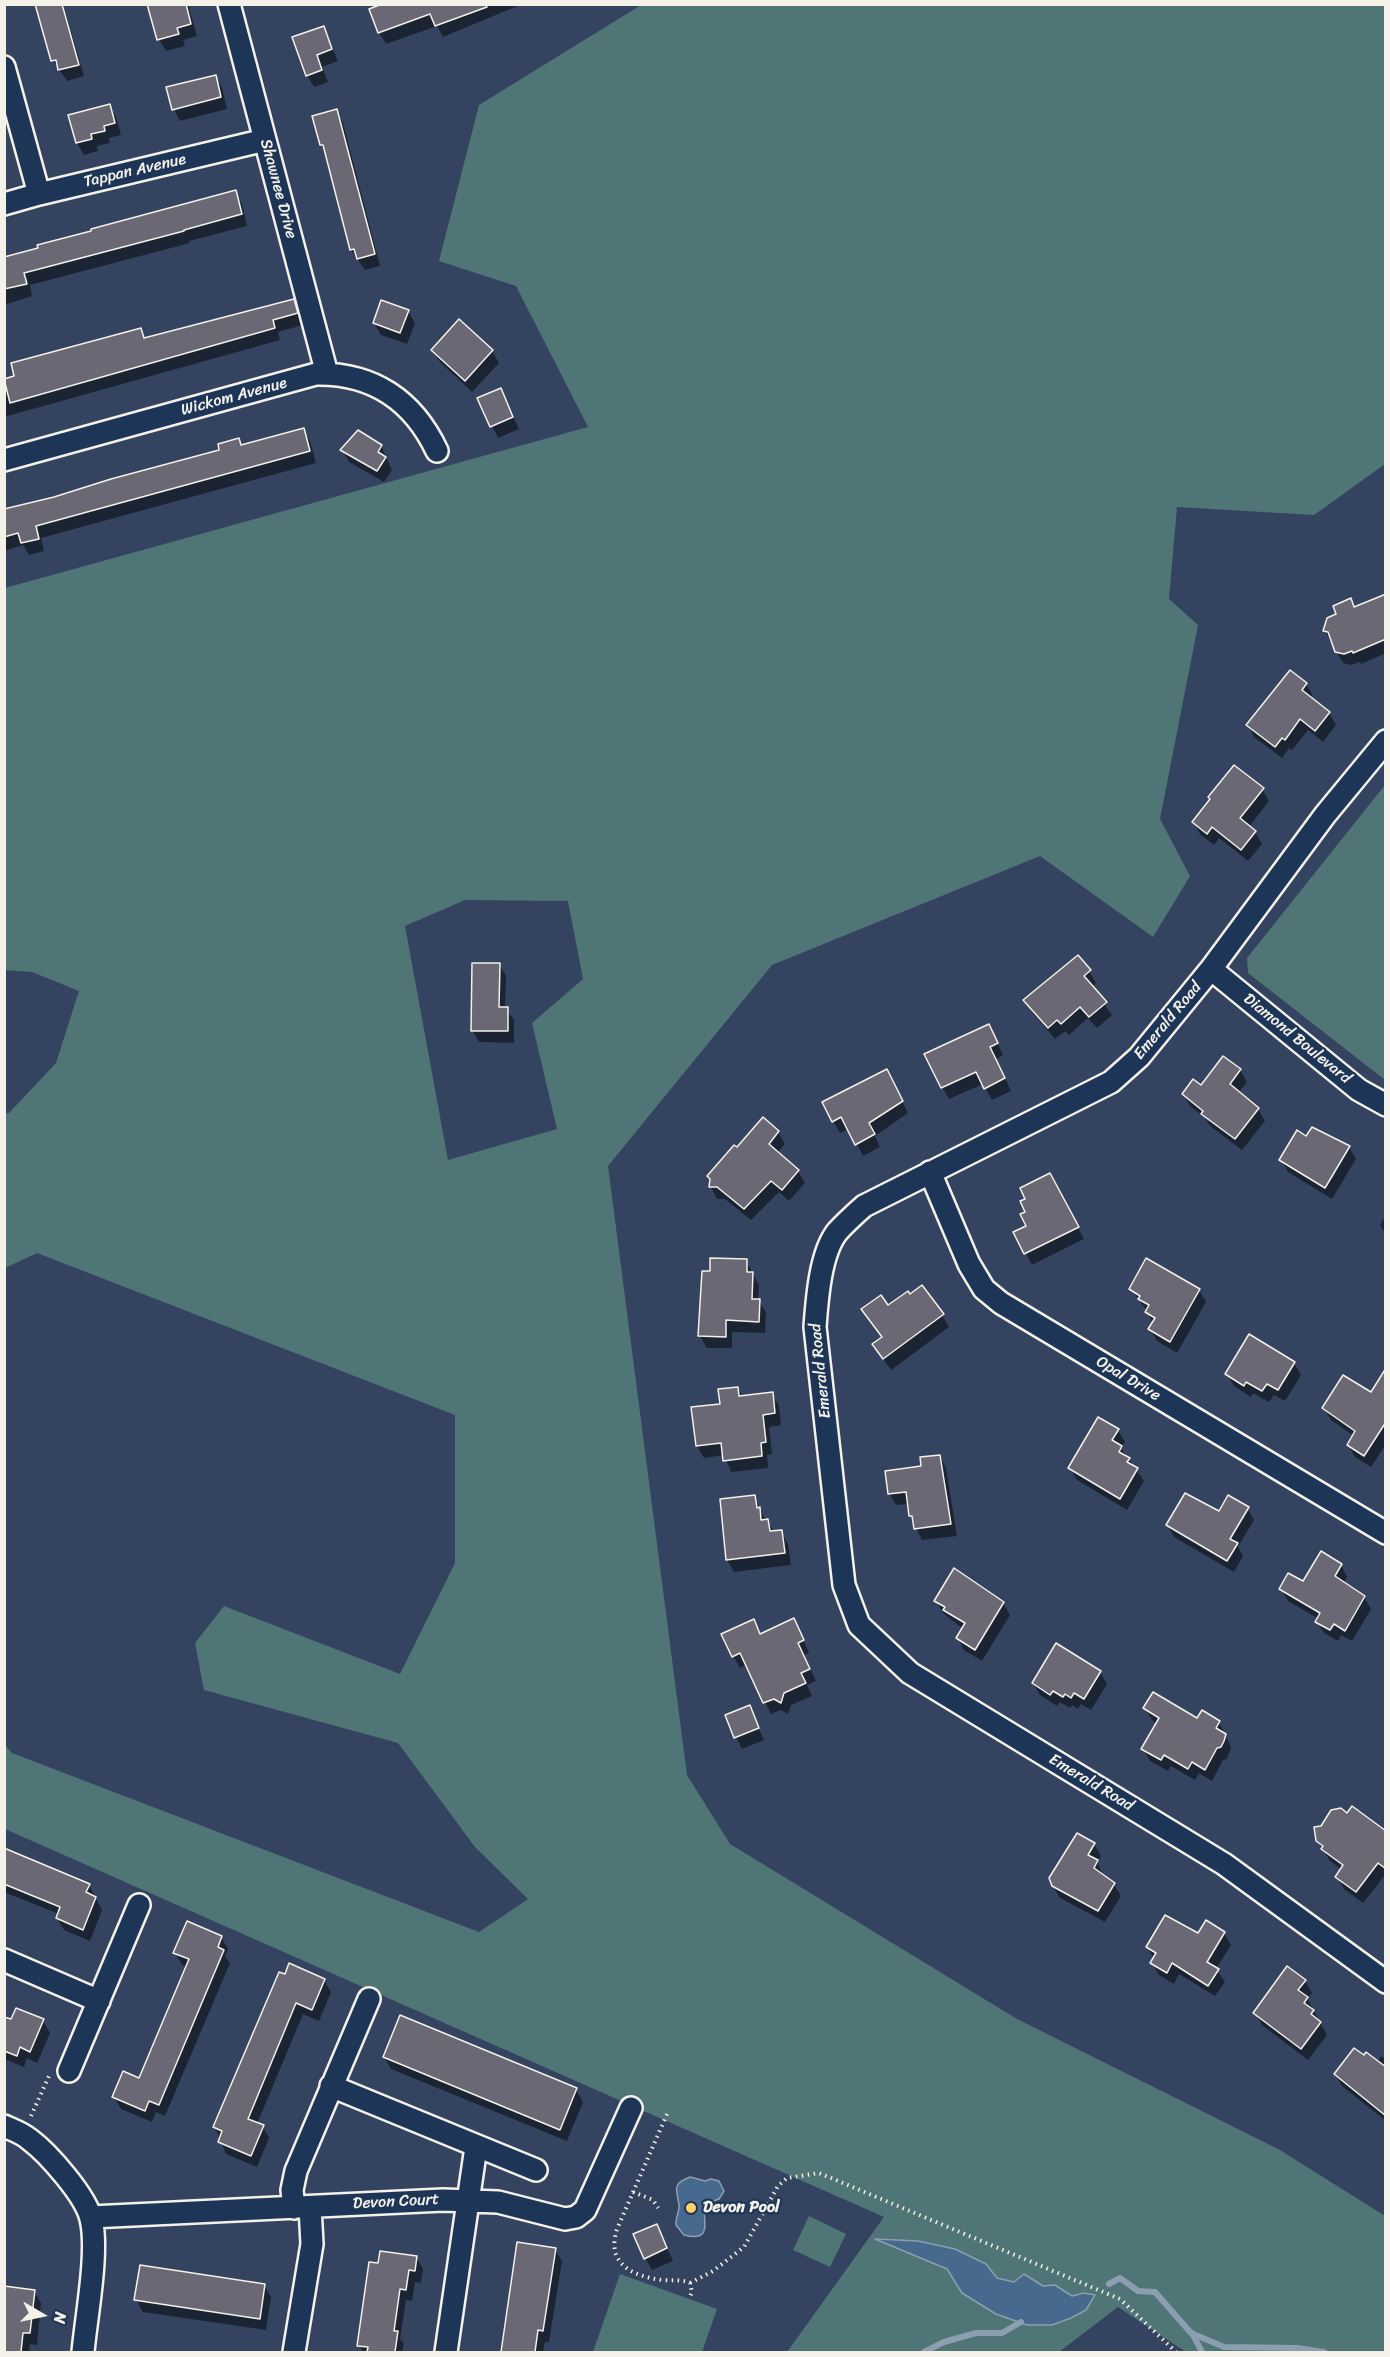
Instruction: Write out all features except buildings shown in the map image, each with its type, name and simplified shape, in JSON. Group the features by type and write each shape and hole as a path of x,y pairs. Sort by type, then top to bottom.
{"street":[{"name":"Shawnee Drive","path":"235,6 265,140 327,374"},
{"path":"4,67 39,194"},
{"name":"Tappan Avenue","path":"4,204 265,140"},
{"name":"Wickom Avenue","path":"4,460 316,375 327,374 353,377 375,385 398,399 417,416 437,451"},
{"name":"Emerald Road","path":"1386,741 1324,815 1211,969 1139,1057 1111,1082 864,1206 836,1234 824,1261 815,1327 844,1585 860,1625 910,1673 1224,1864 1386,1982"},
{"name":"Diamond Boulevard","path":"1211,969 1359,1090 1386,1105"},
{"name":"Opal Drive","path":"930,1172 969,1264 984,1289 1001,1303 1386,1533"},
{"path":"69,2072 139,1905"},
{"path":"4,1960 99,2001"},
{"path":"294,2352 312,2244 302,2207 291,2190 296,2171 369,1999"},
{"path":"332,2086 536,2170"},
{"name":"Devon Court","path":"91,2217 468,2200 498,2202 565,2219 576,2217 585,2210 631,2108"},
{"path":"4,2127 28,2138 50,2158 72,2184 91,2217 94,2241 82,2352"},
{"path":"446,2352 476,2147"}],"path":[{"path":"30,2119 52,2069 69,2072"},
{"path":"667,2114 613,2242 614,2254 618,2261 633,2271 656,2279 690,2283 713,2271 744,2247 778,2186 787,2178 819,2173 1120,2300 1176,2352"},
{"path":"633,2192 653,2200 658,2208"},
{"path":"689,2299 690,2283"}],"green space":[{"path":"641,5 1385,5 1385,464 1314,515 1177,507 1169,599 1198,625 1160,819 1190,876 1153,937 1040,856 772,965 608,1166 687,1775 730,1844 1017,2019 1280,2150 1385,2216 1385,2352 1186,2352 1118,2307 1059,2352 787,2352 884,2217 5,1829 4,1744 12,1753 479,1932 528,1899 475,1847 398,1743 204,1690 195,1643 224,1606 400,1674 455,1563 455,1415 37,1253 5,1268 5,1113 9,1113 56,1063 79,991 32,972 5,970 5,588 588,427 516,286 439,261 479,105","holes":["465,900 568,901 583,979 532,1023 557,1129 448,1160 405,926"]},
{"path":"1385,785 1385,1080 1248,973 1247,958"},
{"path":"809,2216 846,2234 830,2267 793,2250"},
{"path":"620,2274 717,2309 702,2352 593,2352"}],"water":[{"name":"Devon Pool","path":"690,2177 705,2181 711,2179 719,2181 724,2191 719,2199 705,2204 704,2232 694,2237 684,2235 676,2225 679,2207 677,2188 680,2182"},
{"path":"875,2239 918,2241 955,2249 986,2264 997,2278 1014,2282 1024,2274 1043,2286 1055,2285 1072,2296 1084,2293 1095,2295 1086,2310 1071,2318 1052,2325 1027,2325 996,2314 962,2293 947,2269"}],"waterway":[{"path":"1109,2284 1120,2278 1138,2291 1155,2292 1191,2333 1224,2347 1297,2348 1324,2352"},
{"path":"924,2352 944,2342 976,2333 1002,2333 1021,2322"},
{"path":"1192,2333 1202,2352"}],"place":[{"name":"Devon Pool","path":"691,2208"}]}
